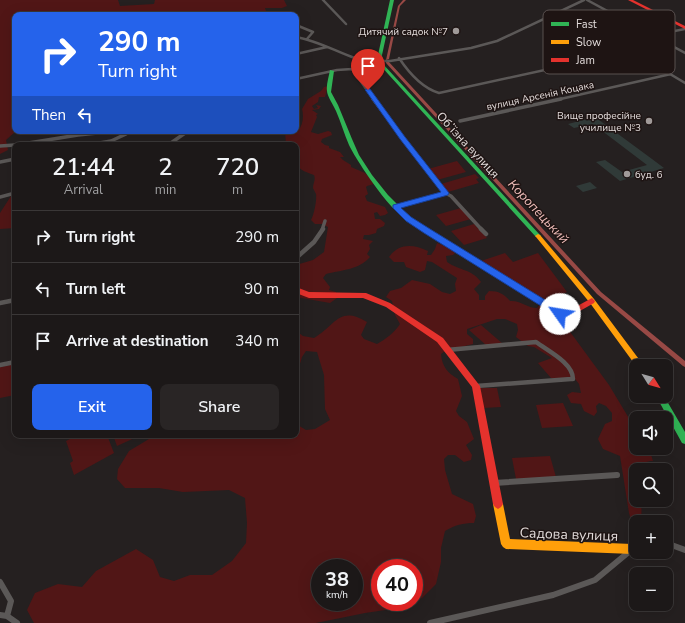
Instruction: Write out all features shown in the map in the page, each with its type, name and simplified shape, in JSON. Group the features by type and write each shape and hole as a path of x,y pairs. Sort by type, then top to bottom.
{"street":[{"path":"323,0 346,24"},
{"path":"381,64 392,0"},
{"path":"563,10 584,0"},
{"path":"587,0 605,10"},
{"path":"630,0 649,10"},
{"path":"299,79 332,71 381,64 399,58 460,50 497,41 543,19"},
{"path":"675,24 685,29"},
{"path":"299,26 313,32 308,39"},
{"path":"675,31 685,29"},
{"path":"299,38 308,39 370,63 381,64"},
{"path":"299,53 327,47"},
{"path":"675,48 685,53"},
{"path":"399,58 407,70 429,90 436,93 543,70"},
{"name":"Обʼїзна вулиця","path":"381,64 442,133 539,237 592,301 635,359"},
{"path":"352,69 402,138 446,193 451,196 486,234"},
{"path":"332,71 329,92 340,110 352,145 363,166 395,207 427,231 560,314 569,314 592,301"},
{"path":"671,74 685,82"},
{"name":"вулиця Арсенія Коцака","path":"460,121 671,74"},
{"path":"666,75 685,86"},
{"path":"35,142 85,134"},
{"path":"102,142 120,138 126,134"},
{"path":"172,142 184,134"},
{"path":"0,146 12,145"},
{"path":"0,162 12,160"},
{"path":"395,207 446,193"},
{"path":"0,197 12,194"},
{"path":"299,255 319,237 323,231 325,221"},
{"path":"299,292 309,295 364,295 388,305 440,340 476,386 494,483 617,475"},
{"path":"0,303 12,301"},
{"path":"447,350 536,342 566,364 573,374 573,379 536,384 476,386"},
{"path":"0,366 12,363"},
{"path":"664,403 685,440"},
{"name":"Садова вулиця","path":"494,483 506,544 629,547"},
{"path":"673,546 685,550"},
{"path":"430,623 553,595 595,580 629,552"},
{"path":"0,582 11,601 3,615 17,623"}],"shaded area":[{"path":"0,0 118,0 120,6 154,4 155,0 284,0 287,6 282,8 265,8 265,12 12,12 13,134 6,140 8,150 0,154"},
{"path":"328,86 325,97 319,97 318,102 312,106 314,109 318,108 316,105 321,106 319,109 312,110 318,114 316,115 317,117 311,132 318,134 328,131 331,132 332,135 322,139 321,142 329,146 329,148 340,152 344,157 340,157 351,165 351,167 365,173 371,179 374,184 366,187 368,194 365,196 367,201 385,207 388,213 380,216 377,212 374,213 375,219 380,219 385,223 384,226 377,229 376,233 364,235 363,239 373,241 369,245 370,249 367,254 370,257 366,261 355,267 326,274 323,278 330,287 329,290 336,292 337,298 330,303 299,298 299,264 313,260 324,252 328,227 322,224 315,224 311,220 316,200 316,194 313,188 315,177 314,175 299,168 299,142 286,142 285,134 299,134 299,129 303,120 302,109 308,99 321,91 324,87"},
{"path":"457,161 466,172 437,180 428,169"},
{"path":"475,174 479,178 476,179 479,183 448,192 441,184"},
{"path":"11,196 12,228 0,229 0,213"},
{"path":"461,208 471,219 446,226 436,215"},
{"path":"474,224 487,238 464,245 451,231"},
{"path":"437,243 451,248 456,252 453,255 446,256 447,262 470,272 481,282 474,289 479,295 479,300 485,300 485,296 489,291 498,292 510,301 530,307 537,308 540,304 558,317 568,329 609,385 629,418 629,455 651,455 653,461 644,463 629,463 629,507 641,507 641,515 630,515 620,456 603,449 598,439 605,424 612,421 612,413 606,406 599,403 596,406 597,412 594,416 584,411 581,404 571,403 567,395 572,392 581,393 579,384 572,375 571,378 551,378 538,363 552,358 534,347 528,346 516,337 518,330 517,324 505,319 497,319 467,329 467,334 473,339 473,344 445,351 441,354 446,369 458,379 462,396 456,411 459,416 467,422 474,439 466,445 472,455 471,460 464,462 455,455 448,455 444,459 445,470 452,494 473,504 476,516 474,523 466,523 452,527 445,531 441,548 441,562 436,584 423,597 423,559 371,559 371,611 379,611 316,623 34,623 27,610 35,593 58,584 82,587 96,571 136,549 153,560 160,577 174,581 190,575 212,575 232,561 246,543 247,523 245,498 229,490 183,492 159,488 125,488 117,479 118,469 129,451 149,439 154,438 299,438 299,426 306,430 315,429 330,420 325,409 324,375 317,352 306,351 302,357 299,367 299,333 303,336 314,338 338,319 344,316 350,316 358,317 367,322 361,335 364,339 377,344 387,338 400,324 395,315 392,301 386,297 390,291 401,288 412,280 430,284 442,292 450,294 456,291 455,284 457,278 432,262 427,261 425,270 420,272 406,267 404,262 394,262 389,257 397,249 407,246 417,247 428,251 427,255 431,255"},
{"path":"505,253 513,262 538,253 567,292 545,302 478,262"},
{"path":"481,325 503,344 486,345 469,330"},
{"path":"12,365 12,396 0,398 0,367"},
{"path":"480,388 497,388 501,407 483,408"},
{"path":"563,403 573,426 542,428 536,405"},
{"path":"72,438 108,438 114,453 74,475 70,463 73,461 66,441"},
{"path":"114,438 134,438 117,446"},
{"path":"550,456 556,477 516,479 512,458"}],"building":[{"path":"595,117 664,168 620,181 596,162 605,160 622,172 647,165 593,124 574,128 568,124"},
{"path":"590,182 597,188 583,192 576,186"}],"waterway":[{"name":"Коропецький","path":"387,59 399,6 405,0"},
{"name":"Коропецький","path":"387,62 599,293 685,364"}],"traffic: fast":[{"path":"392,0 380,55 381,64 538,236"},
{"path":"332,71 329,92 342,119 352,146 370,176 394,206 411,220"},
{"path":"664,403 685,440"}],"traffic: slow":[{"path":"538,236 592,301 635,359"},
{"path":"498,504 506,544 629,549"}],"traffic: jam":[{"path":"630,0 650,10"},
{"path":"675,23 685,28"},
{"path":"411,220 560,314 569,314 592,301"},
{"path":"299,291 309,295 364,295 388,305 440,340 476,386 498,504"}],"place":[{"name":"Дитячий садок №7","path":"456,31"},
{"name":"Вище професійне училище №3","path":"649,121"},
{"name":"буд. 6","path":"627,174"}],"route":[{"path":"368,90 378,102 402,138 446,193 395,207 427,231 560,314"}]}
